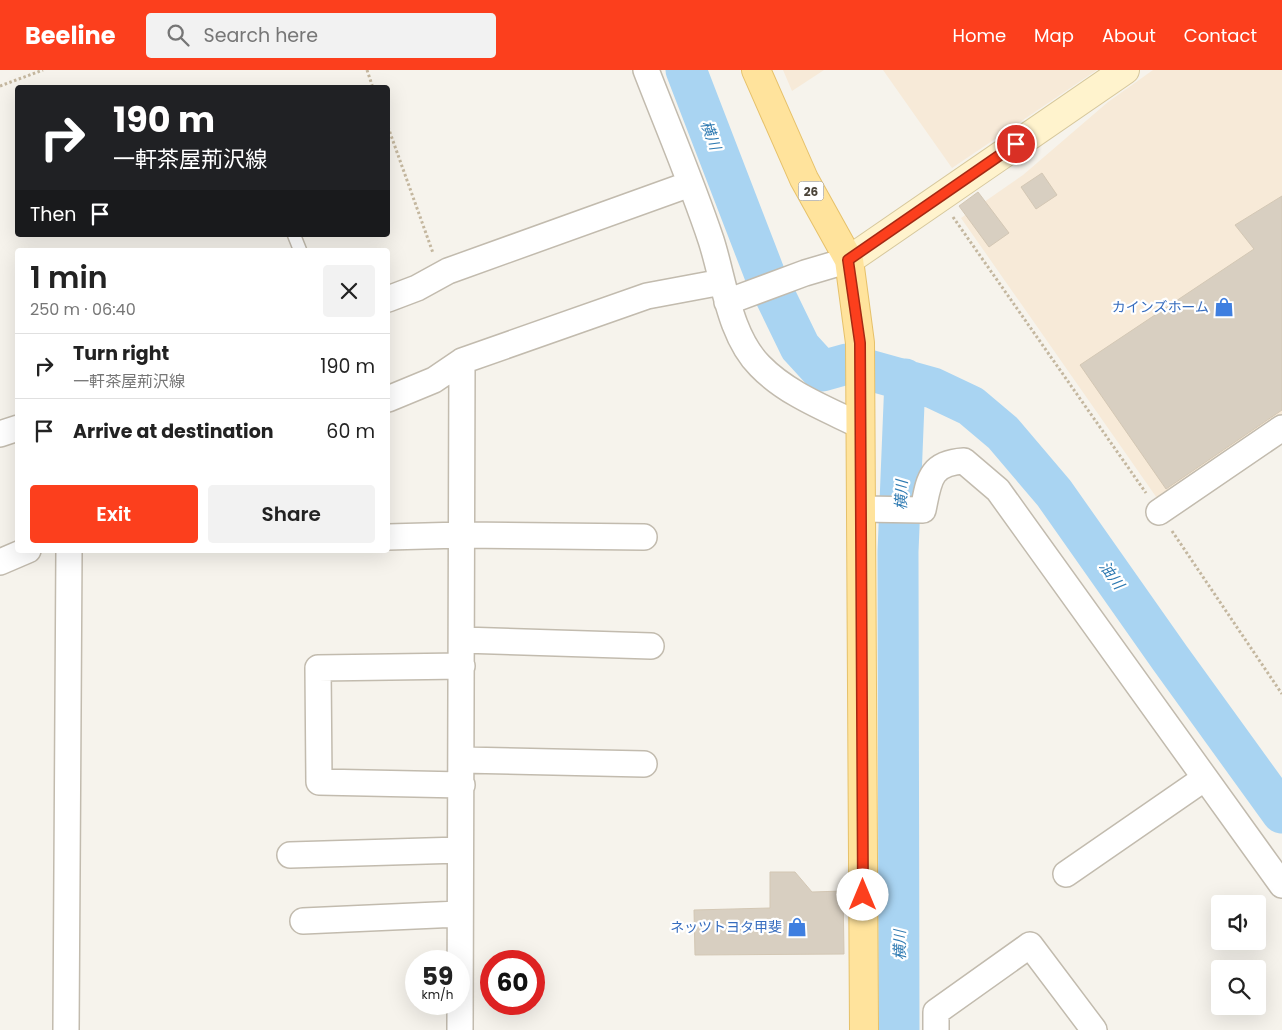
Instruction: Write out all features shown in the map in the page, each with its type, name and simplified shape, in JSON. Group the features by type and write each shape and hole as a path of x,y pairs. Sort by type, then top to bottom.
{"main road":[{"name":"26","path":"756,70 804,179 848,260 860,343 861,413 872,509 864,1030"},
{"path":"848,260 1125,70"}],"street":[{"path":"646,70 711,241 745,346 759,365 777,381 800,395 861,413"},
{"path":"390,298 417,288 448,271 690,184"},
{"path":"390,398 434,380 462,361 647,296 729,294 848,260"},
{"path":"460,1030 462,361"},
{"path":"1159,512 1282,428"},
{"path":"0,434 15,429"},
{"path":"872,509 923,510 930,477 943,465 953,462 964,461 998,490 1282,885"},
{"path":"390,537 462,535 644,537"},
{"path":"0,562 21,553"},
{"path":"66,1030 69,553"},
{"path":"462,640 651,646"},
{"path":"462,666 318,668 319,782 462,785"},
{"path":"462,760 644,764"},
{"path":"1066,874 1205,778"},
{"path":"290,855 460,850"},
{"path":"303,920 459,914"},
{"path":"936,1030 936,1012 1030,945 1094,1030"}],"path":[{"path":"0,86 43,70"},
{"path":"367,70 372,85"},
{"path":"390,133 436,260 448,271"},
{"path":"939,198 1159,512 1282,694"}],"shaded area":[{"path":"783,70 824,70 792,91"},
{"path":"883,70 1097,70 952,168"},
{"path":"1153,70 1282,70 1282,417 1159,501 961,218 1023,175 1108,102"}],"building":[{"path":"1042,173 1057,195 1036,209 1021,187"},
{"path":"978,192 1009,233 989,247 959,206"},
{"name":"カインズホーム","path":"1282,196 1282,410 1166,489 1080,365 1254,249 1235,225"},
{"path":"770,872 795,872 812,892 843,891 844,954 695,955 694,910 770,908"}],"waterway":[{"name":"油川","path":"686,70 765,275 800,347 822,371 847,364 933,388 971,406 1003,433 1054,493 1282,813"},
{"name":"横川","path":"899,1030 898,552 905,379"}],"place":[{"name":"カインズホーム","path":"1224,307"},
{"name":"ネッツトヨタ甲斐","path":"797,927"}],"route":[{"path":"863,895 860,343 848,260 1016,144"}]}
